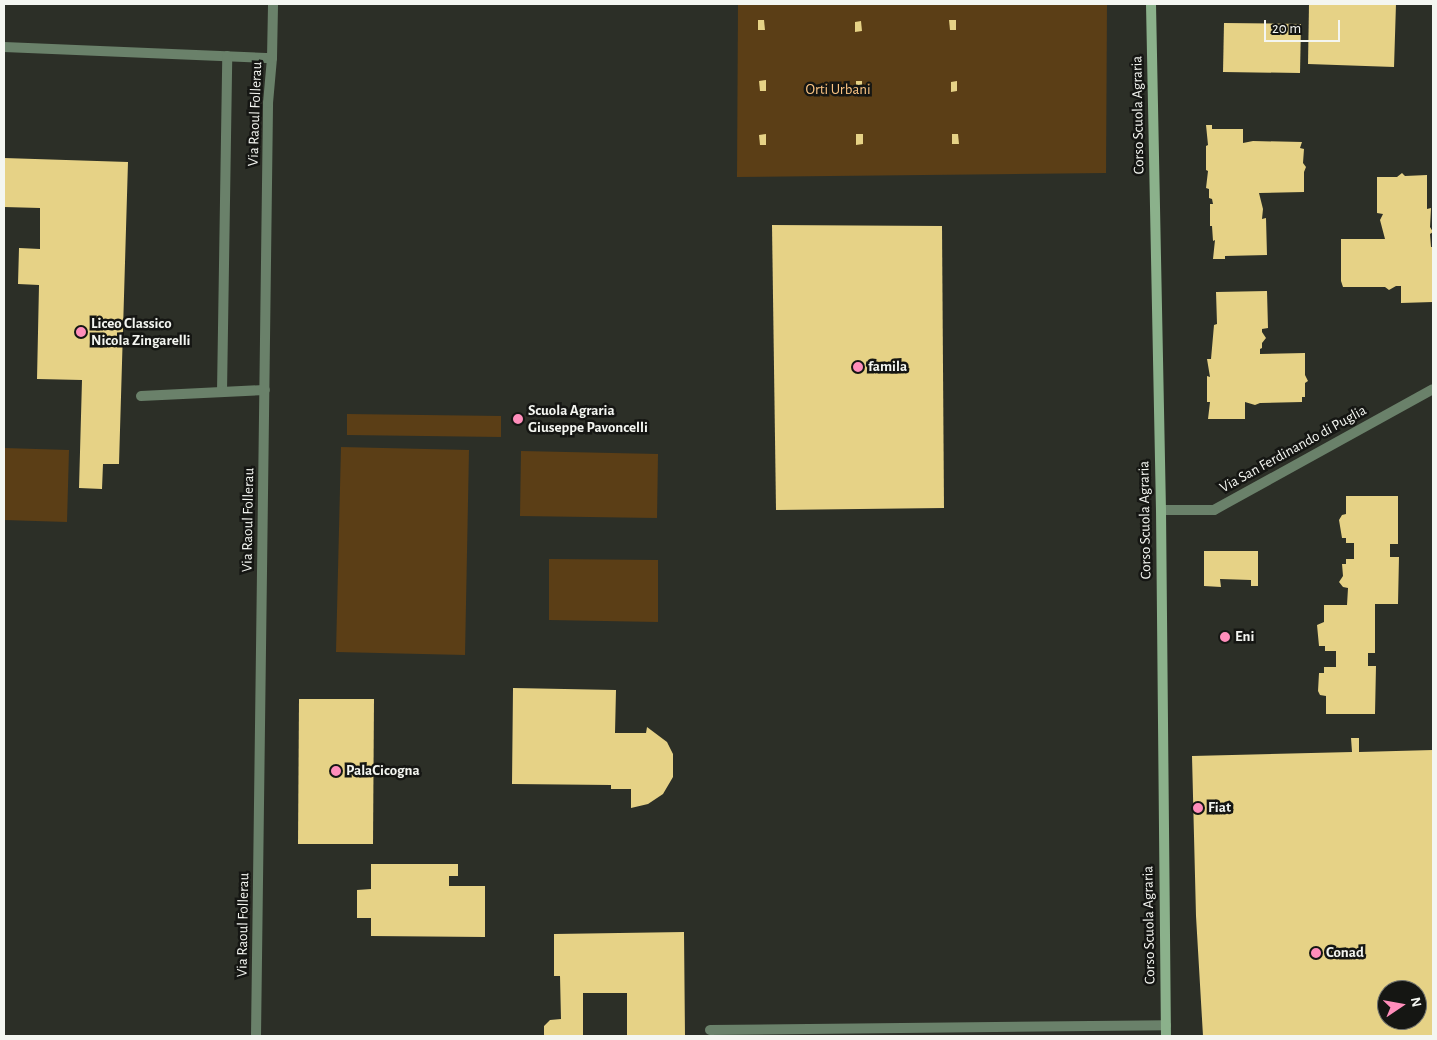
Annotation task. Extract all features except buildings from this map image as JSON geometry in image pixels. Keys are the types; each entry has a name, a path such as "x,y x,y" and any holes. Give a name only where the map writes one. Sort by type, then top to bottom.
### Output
{"main road":[{"name":"Corso Scuola Agraria","path":"1151,4 1160,510 1166,1036"}],"street":[{"name":"Via Raoul Follerau","path":"256,1036 268,103 272,58 273,4"},
{"path":"4,47 272,58"},
{"path":"222,392 227,56"},
{"name":"Via San Ferdinando di Puglia","path":"1160,510 1214,510 1433,389"},
{"path":"142,396 265,390"},
{"path":"710,1030 1166,1025"}],"green space":[{"name":"Orti Urbani","path":"738,4 1107,4 1106,173 737,177"},
{"path":"347,414 501,416 501,437 347,435"},
{"path":"341,447 469,450 465,655 336,652"},
{"path":"4,448 69,450 67,522 4,520"},
{"path":"521,451 658,454 657,518 520,516"},
{"path":"549,559 658,560 658,622 549,620"}],"place":[{"name":"Liceo Classico Nicola Zingarelli","path":"81,332"},
{"name":"famila","path":"858,367"},
{"name":"Scuola Agraria Giuseppe Pavoncelli","path":"518,419"},
{"name":"Eni","path":"1225,637"},
{"name":"PalaCicogna","path":"336,771"},
{"name":"Fiat","path":"1198,808"},
{"name":"Conad","path":"1316,953"}]}
